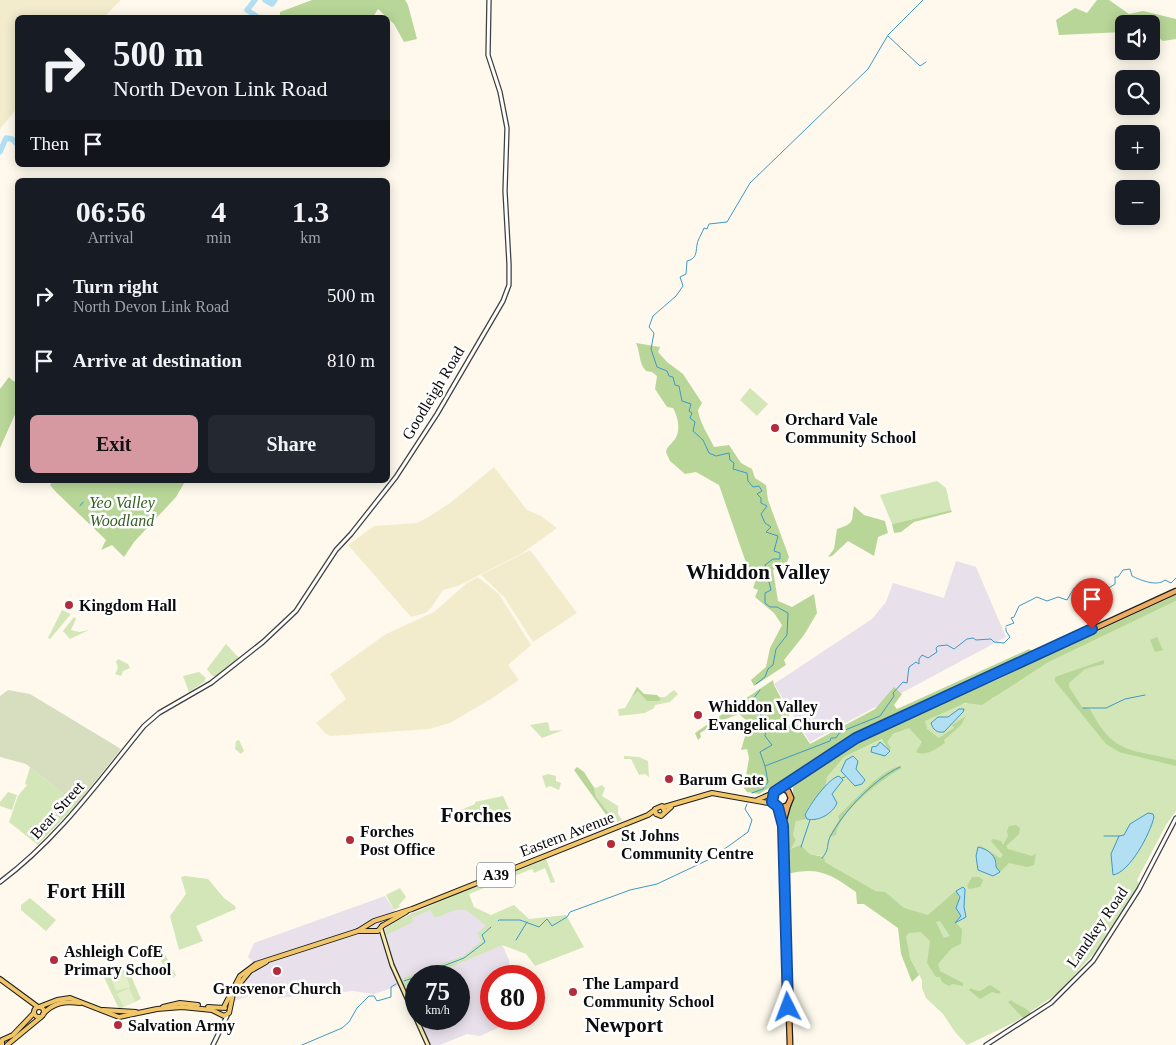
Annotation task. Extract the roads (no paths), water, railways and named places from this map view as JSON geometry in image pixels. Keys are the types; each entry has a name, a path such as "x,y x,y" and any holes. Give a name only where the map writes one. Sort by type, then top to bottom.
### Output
{"highway":[{"path":"790,1045 783,826 778,807 774,804 773,793 836,749 856,738 1176,591"},
{"path":"783,826 791,800 790,793 794,780"},
{"path":"781,788 790,793"},
{"path":"778,807 788,805"}],"main road":[{"path":"749,800 763,799 773,793"},
{"path":"673,805 661,816 656,813 658,806 673,805 712,794 774,804"},
{"path":"664,807 666,812"},
{"name":"Eastern Avenue","path":"372,923 656,813"},
{"name":"Eastern Avenue","path":"375,931 412,908"},
{"path":"378,920 382,928 382,938 392,965 428,1045"},
{"path":"2,1045 2,1041 13,1035 39,1007 66,998 96,1009 113,1012 198,1008 224,1012 240,976 250,969 275,958 358,931 372,923 375,931 382,938"},
{"path":"358,931 375,931"},
{"path":"0,979 44,1009 42,1015"},
{"path":"28,999 36,1016 42,1015"},
{"path":"5,1039 8,1042 7,1045 49,1008 59,1003 69,1001 82,1003"}],"street":[{"name":"Goodleigh Road","path":"126,748 144,726 160,713 217,678 263,642 296,611 336,550 396,477 437,414 503,301 508,285 509,264 505,191 507,128 500,92 488,55 490,0"},
{"name":"Bear Street","path":"0,882 29,858 70,818 126,748"},
{"name":"Landkey Road","path":"986,1045 1051,1003 1093,961 1140,889 1176,818"},
{"path":"214,1045 224,1012"}],"water":[{"path":"959,709 964,709 944,732 934,729 931,723 938,717 948,717"},
{"path":"880,742 890,751 885,756 871,752 872,747 877,746"},
{"path":"853,756 858,761 856,769 865,780 862,784 855,786 841,771 846,760"},
{"path":"839,776 843,780 832,794 837,803 835,807 821,818 807,819 805,815 815,798 830,781"},
{"path":"1148,813 1153,814 1154,817 1144,842 1126,867 1113,875 1111,854 1119,836 1124,835 1130,824"},
{"path":"978,847 985,849 991,854 1000,872 993,876 978,870 976,856"},
{"path":"963,887 965,889 964,907 966,917 955,923 961,916 956,908 960,897 956,891"}],"waterway":[{"path":"254,15 247,10 255,0"},
{"path":"265,0 272,4 275,0"},
{"path":"756,684 765,677 768,669 773,665 776,649 787,635 788,613 777,607 770,607 765,603 765,593 771,590 765,565 773,559 780,559 780,553 774,551 778,536 766,532 771,527 765,523 761,514 767,506 761,503 761,498 757,494 762,491 759,486 753,487 748,481 747,473 733,469 734,463 730,460 729,453 716,456 709,453 703,440 693,431 695,422 690,418 692,413 689,411 691,404 682,401 679,386 675,385 673,377 669,376 667,371 657,367 651,349 654,333 649,327 653,316 676,296 683,286 680,277 686,274 687,261 691,260 695,255 698,241 704,228 707,229 709,224 727,222 750,183 868,69 888,35 923,0"},
{"path":"888,36 920,66 926,62"},
{"path":"0,152 6,138 12,139 15,142"},
{"path":"80,506 83,502"},
{"path":"1006,626 1014,623 1011,618 1014,617 1019,606 1037,597 1047,601 1058,597 1067,600 1074,588 1092,588 1097,595 1104,595 1107,589 1115,584 1115,577 1118,577 1123,570 1130,569 1132,576 1153,583 1165,580 1171,583 1176,578"},
{"path":"752,793 763,789 768,782 765,766 830,741 831,738 836,738 840,732 880,716 894,696 893,693 903,682 907,683 909,667 916,662 919,664 919,659 922,655 928,658 937,652 936,648 938,646 947,645 954,649 967,639 973,638 976,640 991,639 994,642 1004,643 1010,637 1006,628"},
{"path":"760,690 753,699 764,723 765,736 772,745 760,752 765,766"},
{"path":"1083,708 1106,708 1125,699 1145,695"},
{"path":"822,858 827,850 830,837 851,807 880,779 900,767"},
{"path":"498,921 520,920 539,927 547,919 552,926 567,917 570,912 630,890 657,884 712,858 748,832 752,820 745,809 747,804"},
{"path":"801,847 810,820"},
{"path":"1104,836 1119,836"},
{"path":"516,940 527,922"},
{"path":"446,965 464,958 485,942 482,935 491,927"},
{"path":"302,1045 342,1028 369,996 374,996 377,1001 391,997 391,987 396,984"}],"place":[{"name":"Orchard Vale Community School","path":"775,428"},
{"name":"Kingdom Hall","path":"69,605"},
{"name":"Whiddon Valley Evangelical Church","path":"698,715"},
{"name":"Barum Gate","path":"669,779"},
{"name":"Forches Post Office","path":"350,840"},
{"name":"St Johns Community Centre","path":"611,844"},
{"name":"Ashleigh CofE Primary School","path":"54,960"},
{"name":"Grosvenor Church","path":"277,971"},
{"name":"The Lampard Community School","path":"573,992"},
{"name":"Salvation Army","path":"118,1025"}],"district":[{"name":"Whiddon Valley","path":"758,572"},
{"name":"Forches","path":"476,815"},
{"name":"Fort Hill","path":"86,891"},
{"name":"Newport","path":"624,1025"}],"park label":[{"name":"Yeo Valley Woodland","path":"122,511"}]}
